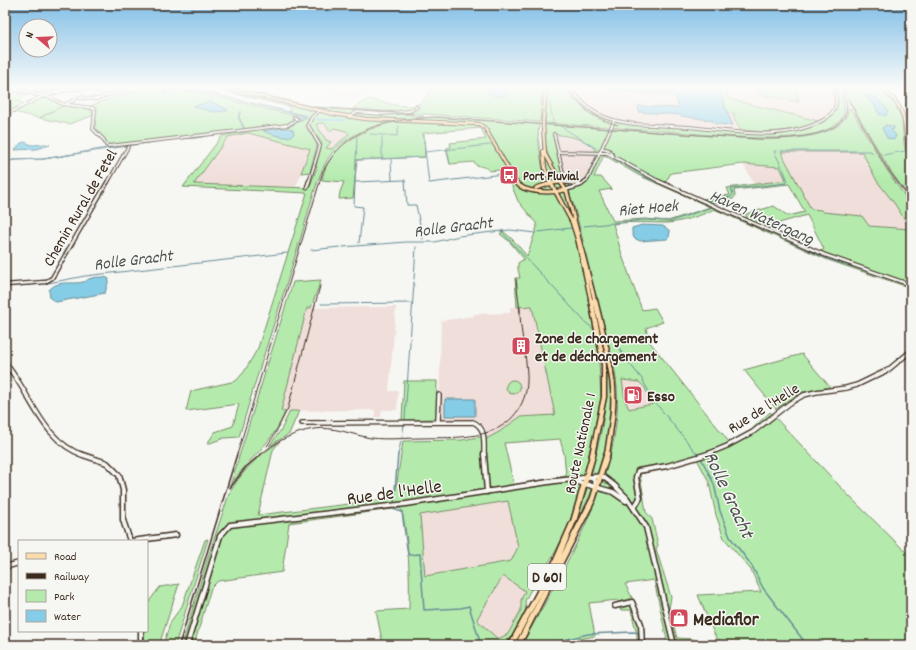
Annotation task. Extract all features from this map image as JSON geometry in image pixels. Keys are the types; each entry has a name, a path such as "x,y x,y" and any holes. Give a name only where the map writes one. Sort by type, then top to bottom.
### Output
{"highway":[{"path":"904,118 907,147 911,159"},
{"path":"906,118 911,151"}],"main road":[{"path":"362,118 385,121 481,124 485,128 514,181 518,185 527,188 554,192 566,190"},
{"name":"D 601","path":"542,118 542,148 548,178 554,192"},
{"name":"D 601","path":"542,126 542,140 545,154 566,190"},
{"path":"546,185 548,178"},
{"path":"527,188 538,188 550,183 562,182"},
{"name":"Route Nationale 1","path":"518,645 585,516 596,487 602,476 612,423 612,379 606,348 582,243 566,190"},
{"name":"Route Nationale 1","path":"511,645 563,547 574,520 588,477 603,407 604,379 598,324 576,232 569,216 554,192"}],"street":[{"path":"94,118 93,129 108,146 289,124 297,119 296,118"},
{"path":"307,187 320,146 319,141 308,129 308,124 312,118"},
{"path":"606,118 614,121 759,132 792,130 818,123 824,118"},
{"path":"610,132 614,121"},
{"path":"566,190 583,183 588,179 604,143 617,121"},
{"path":"554,134 564,177"},
{"path":"604,143 615,158"},
{"name":"Chemin Rural de Fetel","path":"5,285 45,282 52,278 128,147"},
{"path":"601,150 647,176 825,256 911,285"},
{"path":"558,152 610,150"},
{"path":"562,182 583,183"},
{"name":"Rue de l'Helle","path":"567,480 617,494 634,508 640,498 636,476 637,472 673,464 699,456 748,435 782,407 805,394 855,386 892,367 911,351"},
{"path":"5,363 29,396 48,430 59,442 74,452 104,462 117,473 122,485 123,518 130,540"},
{"path":"438,421 439,395"},
{"path":"302,423 471,421 478,424 482,428 484,437 487,492"},
{"path":"602,476 621,493 634,508 647,530 674,645"},
{"name":"Rue de l'Helle","path":"187,645 220,536 225,529 234,524 402,505 602,476"},
{"path":"588,477 596,487"},
{"path":"138,540 176,535"},
{"path":"5,567 18,563"},
{"path":"615,606 632,602 640,620 642,645"},
{"path":"141,632 141,645"}],"shaded area":[{"path":"603,118 701,118 714,121 716,124 733,125 730,118 826,118 816,125 807,128 775,133 632,124 610,121"},
{"path":"322,123 330,131 334,128 346,131 349,134 332,149 325,148 330,143 326,140 316,124"},
{"path":"248,133 310,149 296,187 193,184 228,137"},
{"path":"552,134 574,136 595,150 597,154 585,180 574,183 564,179"},
{"path":"780,152 862,152 877,181 911,229 869,226 823,212 821,210 810,209"},
{"path":"743,164 781,167 787,180 754,184"},
{"path":"532,306 555,416 520,417 486,439 485,429 476,419 439,419 441,321 474,316 474,314 510,313 510,307"},
{"path":"396,307 389,391 398,391 397,410 382,410 381,417 375,417 375,410 281,411 307,308"},
{"path":"622,380 639,382 653,404 629,409 625,400"},
{"path":"508,501 518,547 510,561 424,576 420,515"},
{"path":"503,576 525,591 521,600 521,610 508,634 498,639 478,622 477,619"}],"green space":[{"path":"42,118 85,118 69,124"},
{"path":"95,118 298,118 288,124 112,146 106,145 105,140 94,127"},
{"path":"305,118 309,118 305,126 317,143 310,172 301,173 310,149 248,133 228,137 194,184 309,188 317,167 322,143 308,125 312,119 310,118 410,118 375,126 352,136 342,143 328,159 314,192 239,437 224,438 207,444 215,432 233,426 239,404 186,411 191,391 236,381 244,372 258,348 307,193 183,187 222,136 261,129 291,126","holes":["324,123 330,131 334,128 346,131 349,134 332,149 326,148 331,142 326,140 316,124"]},
{"path":"422,118 459,118 539,124 538,138 544,178 542,185 549,185 569,219 573,229 598,342 601,399 585,472 569,524 556,551 529,593 525,601 526,610 510,641 503,643 502,645 383,645 376,611 409,609 408,548 402,511 400,508 289,523 282,572 218,581 211,588 194,645 182,645 207,560 229,494 249,466 279,442 273,450 258,515 382,500 395,496 403,441 462,440 485,436 486,439 520,417 555,415 532,306 517,307 515,278 520,278 518,263 524,259 509,241 500,234 503,231 527,256 537,227 536,223 518,201 509,179 503,173 500,173 499,170 489,171 487,168 476,165 474,162 450,164 447,148 451,147 450,143 486,139 481,128 424,133 425,157 357,160 353,198 339,199 344,182 322,180 328,163 337,151 349,141 362,133 377,127","holes":["560,439 564,454 566,476 514,485 504,443","508,501 518,547 511,561 425,576 420,515","503,576 525,591 521,600 521,610 508,634 498,639 477,619"]},
{"path":"487,118 540,118 540,122"},
{"path":"545,118 605,118 621,123 766,132 796,130 812,126 828,118 839,118 832,128 806,135 771,138 733,137 545,123"},
{"path":"734,118 807,118 818,121 811,125 791,130 769,132 740,129"},
{"path":"844,118 857,118 887,170 911,205 911,229 911,288 828,260 714,209 704,214 671,223 633,222 613,224 623,258 642,310 655,308 663,322 646,328 649,341 729,442 750,431 770,412 849,496 911,557 911,645 729,645 716,638 698,595 761,592 751,570 724,538 716,515 709,482 697,459 640,474 646,512 652,519 658,545 656,549 671,597 669,608 677,638 693,639 699,645 668,645 654,580 625,584 636,606 641,621 644,645 637,645 637,635 631,610 621,610 618,600 589,603 595,636 548,645 522,645 556,584 589,517 602,482 612,447 617,412 616,378 614,366 579,225 567,188 547,153 545,124 753,139 778,139 808,136 823,133 835,127","holes":["553,134 584,141 594,149 597,154 585,180 579,182 568,182 568,179 564,179","781,152 862,152 877,181 911,229 869,226 862,216 823,212 821,210 811,209","604,155 638,175 710,207 668,221 645,219 613,221 599,191 612,189 601,177 594,177","743,164 780,167 786,180 727,188 730,195 702,199 665,183 671,173","789,184 805,212 788,216 774,206 746,214 747,219 712,203 733,199 735,196 734,190","807,215 824,249 820,251 765,227","622,380 639,382 644,387 653,404 629,409 625,400"]},
{"path":"860,118 901,118 904,145 911,164 911,199 891,172"},
{"path":"545,159 554,171 567,196 572,212 572,219 551,182"},
{"path":"321,280 311,308 307,308 281,411 285,411 275,432 244,467 230,486 293,282"},
{"path":"802,354 830,387 802,392 776,409 744,370"},
{"path":"607,360 610,390 610,417 600,474 591,475 602,428 606,398"},
{"path":"510,380 516,380 520,384 520,390 516,394 510,394 506,390 506,384"},
{"path":"404,381 437,381 436,415 434,419 402,420"},
{"path":"290,411 299,411 289,434 269,446 281,430"},
{"path":"587,486 592,487 593,489 583,510 582,518 566,546 578,517"},
{"path":"208,539 175,645 163,645 171,621 182,606 205,540"},
{"path":"179,584 159,645 145,645 144,632 148,632 148,603 160,587"}],"water":[{"path":"239,118 245,129 290,125 300,118 303,118 291,126 259,128 200,137 244,129"},
{"path":"698,118 730,118 733,125 716,124 710,120"},
{"path":"886,125 894,127 894,129 891,130 896,135 894,140 887,138 882,128"},
{"path":"278,128 293,130 294,134 284,137 263,131"},
{"path":"179,138 51,158 112,147"},
{"path":"25,142 32,145 50,145 37,149 15,150 21,143"},
{"path":"642,225 663,226 670,231 669,237 667,239 640,241 634,238 632,228"},
{"path":"105,277 109,279 105,293 56,302 50,298 49,290 61,283 79,283 92,278"},
{"path":"445,399 475,399 475,416 445,416"}],"waterway":[{"name":"Haven Watergang","path":"552,118 553,122 556,123"},
{"path":"317,119 344,120"},
{"path":"370,134 397,136 399,126"},
{"name":"Haven Watergang","path":"560,126 597,149"},
{"path":"423,133 425,152"},
{"path":"356,160 357,137"},
{"path":"382,137 382,159"},
{"path":"186,138 192,138"},
{"path":"142,144 153,142"},
{"path":"446,150 490,145"},
{"path":"112,147 119,146"},
{"path":"103,149 109,148"},
{"path":"425,152 446,150"},
{"path":"446,150 450,164"},
{"path":"777,151 774,151 782,167"},
{"path":"781,151 871,151 873,154"},
{"path":"883,155 905,151"},
{"path":"425,152 429,183 503,174"},
{"path":"43,159 70,155"},
{"name":"Haven Watergang","path":"609,156 643,176 708,205"},
{"path":"382,159 425,157"},
{"path":"356,160 382,159"},
{"path":"391,159 392,180"},
{"path":"5,162 14,160"},
{"path":"356,160 354,206 363,207 359,243"},
{"path":"706,201 731,197 733,194 731,189 786,183 788,181 783,169"},
{"path":"356,182 405,180 407,205 416,205 423,239"},
{"path":"5,187 10,188 5,194"},
{"name":"Haven Watergang","path":"711,206 828,259 911,286"},
{"name":"Riet Hoek","path":"584,226 643,220 672,221 712,207"},
{"name":"Riet Hoek","path":"538,232 571,228"},
{"name":"Riet Hoek","path":"501,231 510,230 535,233"},
{"name":"Rolle Gracht","path":"343,247 406,242 435,242 459,236 501,231"},
{"name":"Rolle Gracht","path":"501,231 587,324 595,330"},
{"name":"Rolle Gracht","path":"311,250 340,247"},
{"path":"414,279 416,247"},
{"name":"Rolle Gracht","path":"5,287 43,284 85,276 287,253"},
{"path":"405,419 414,282"},
{"path":"321,304 412,303"},
{"name":"Rolle Gracht","path":"612,337 625,358 642,379 654,401 698,455"},
{"path":"402,437 404,425"},
{"path":"398,455 401,441"},
{"path":"394,503 398,454"},
{"name":"Rolle Gracht","path":"701,458 714,484 720,511 730,537 752,566 763,588 807,645"},
{"path":"393,509 402,512 408,555 420,554 424,610 461,608 469,606 481,645"},
{"path":"544,645 588,634 633,632 640,633 638,645"}],"railway":[{"path":"237,455 323,171 332,156 343,144 356,135 384,124 414,118"},
{"path":"453,118 759,139 811,135 836,126 844,118"},
{"path":"599,118 618,125"},
{"path":"859,118 887,168 911,201"},
{"path":"516,279 520,312"},
{"path":"267,446 288,408 320,286"},
{"path":"260,455 285,438 299,432 321,428 343,431 364,437 390,439 468,436 482,434 496,429 508,421 518,410 525,395 527,386 520,312"},
{"path":"179,645 237,454"},
{"path":"230,488 246,467 261,454"}],"place":[{"name":"Port Fluvial","path":"509,175"},
{"name":"Zone de chargement et de déchargement","path":"521,346"},
{"name":"Esso","path":"633,395"},
{"name":"Mediaflor","path":"679,618"}]}
